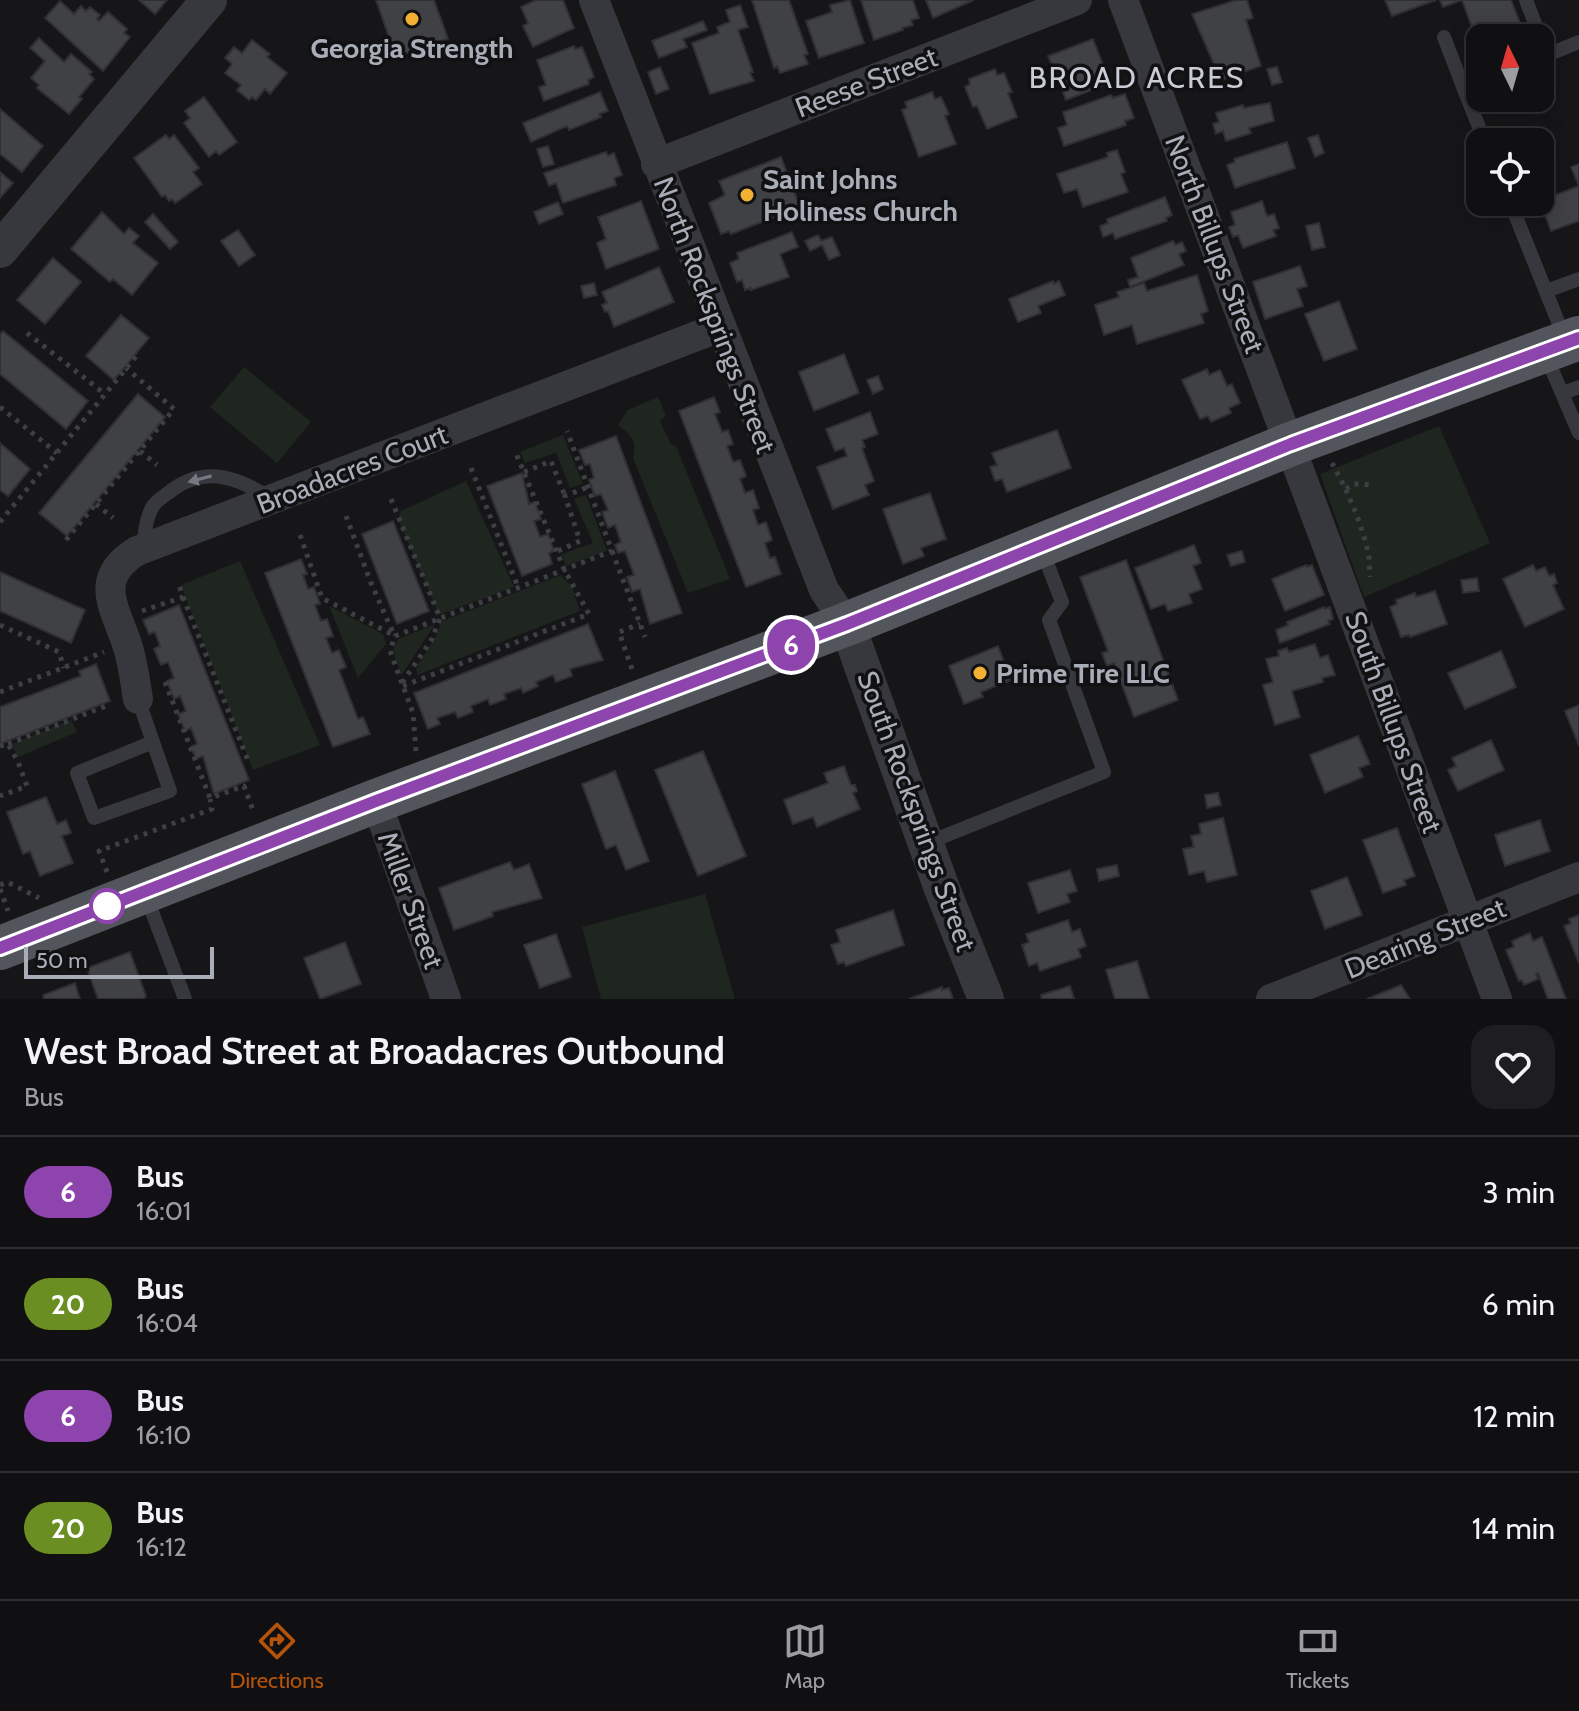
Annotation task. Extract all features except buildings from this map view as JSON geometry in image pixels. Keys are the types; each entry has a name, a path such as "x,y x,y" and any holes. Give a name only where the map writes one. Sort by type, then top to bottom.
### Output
{"main road":[{"path":"5,932 127,884 376,801 847,624 1291,444 1563,344"}],"street":[{"path":"0,250 209,0"},
{"name":"North Rocksprings Street","path":"594,0 824,590 847,624"},
{"name":"Reese Street","path":"656,164 1077,0"},
{"name":"North Billups Street","path":"1123,0 1291,444"},
{"name":"Broadacres Court","path":"138,699 133,663 110,598 110,586 119,564 143,549 720,327"},
{"name":"South Billups Street","path":"1291,444 1497,999"},
{"name":"South Rocksprings Street","path":"847,624 986,999"},
{"name":"Miller Street","path":"376,801 446,999"},
{"name":"Dearing Street","path":"1271,999 1579,877"}],"lane":[{"path":"1526,0 1534,24"},
{"path":"1444,37 1479,128"},
{"path":"1554,53 1579,42"},
{"path":"1516,216 1546,291 1563,344 1563,393 1579,433"},
{"path":"1546,291 1579,279"},
{"path":"1563,393 1579,387"},
{"path":"143,549 146,523 154,504 179,485 216,475 247,483 271,500"},
{"path":"926,843 1104,772 1049,620 1062,602 1040,546"},
{"path":"138,699 153,742 170,791 94,818 77,773 153,742"},
{"path":"127,884 185,999"}],"path":[{"path":"27,333 105,394"},
{"path":"0,522 138,354"},
{"path":"66,540 174,409 126,368"},
{"path":"0,407 57,453"},
{"path":"567,431 645,637"},
{"path":"140,451 157,465"},
{"path":"402,685 589,614 564,569 515,451"},
{"path":"524,472 551,461 580,541 558,551"},
{"path":"1332,462 1346,489 1369,554 1372,588"},
{"path":"471,468 518,587"},
{"path":"1346,489 1354,484 1373,485"},
{"path":"565,496 588,487"},
{"path":"391,499 440,618 432,639 402,685"},
{"path":"96,504 113,518"},
{"path":"346,516 395,636 390,651 413,713 416,756"},
{"path":"300,535 322,598 395,636 612,551"},
{"path":"179,585 249,763"},
{"path":"134,603 138,613 183,597"},
{"path":"632,669 619,632 640,624"},
{"path":"0,625 59,652 64,668"},
{"path":"0,692 111,650"},
{"path":"127,884 99,851 212,809 160,670"},
{"path":"0,746 106,706"},
{"path":"0,796 27,786 8,744"},
{"path":"210,798 244,786 256,818"},
{"path":"5,932 0,887 7,882 46,901"}],"shaded area":[{"path":"244,367 311,422 277,463 210,407"},
{"path":"658,397 666,416 660,421 671,444 676,446 730,579 688,593 633,458 634,443 618,425 628,410"},
{"path":"1439,426 1490,543 1364,597 1320,474"},
{"path":"563,435 583,484 570,488 556,453 525,463 520,452"},
{"path":"466,481 514,587 439,615 398,519 401,511"},
{"path":"586,495 607,551 566,566 562,554 593,543 574,499"},
{"path":"240,561 320,745 253,770 181,585"},
{"path":"561,575 572,587 580,611 417,675 416,668 439,631 440,622"},
{"path":"329,606 383,634 386,644 358,678"},
{"path":"435,624 401,676 393,650 398,639"},
{"path":"71,720 77,732 18,757 12,744"},
{"path":"705,894 735,999 601,999 582,927"}],"bus line":[{"name":"6","path":"0,948 376,801 847,624 1291,444 1579,338"}],"place":[{"name":"Georgia Strength","path":"412,19"},
{"name":"Saint Johns Holiness Church","path":"747,195"},
{"name":"Prime Tire LLC","path":"980,673"}],"district":[{"name":"BROAD ACRES","path":"1137,78"}]}
